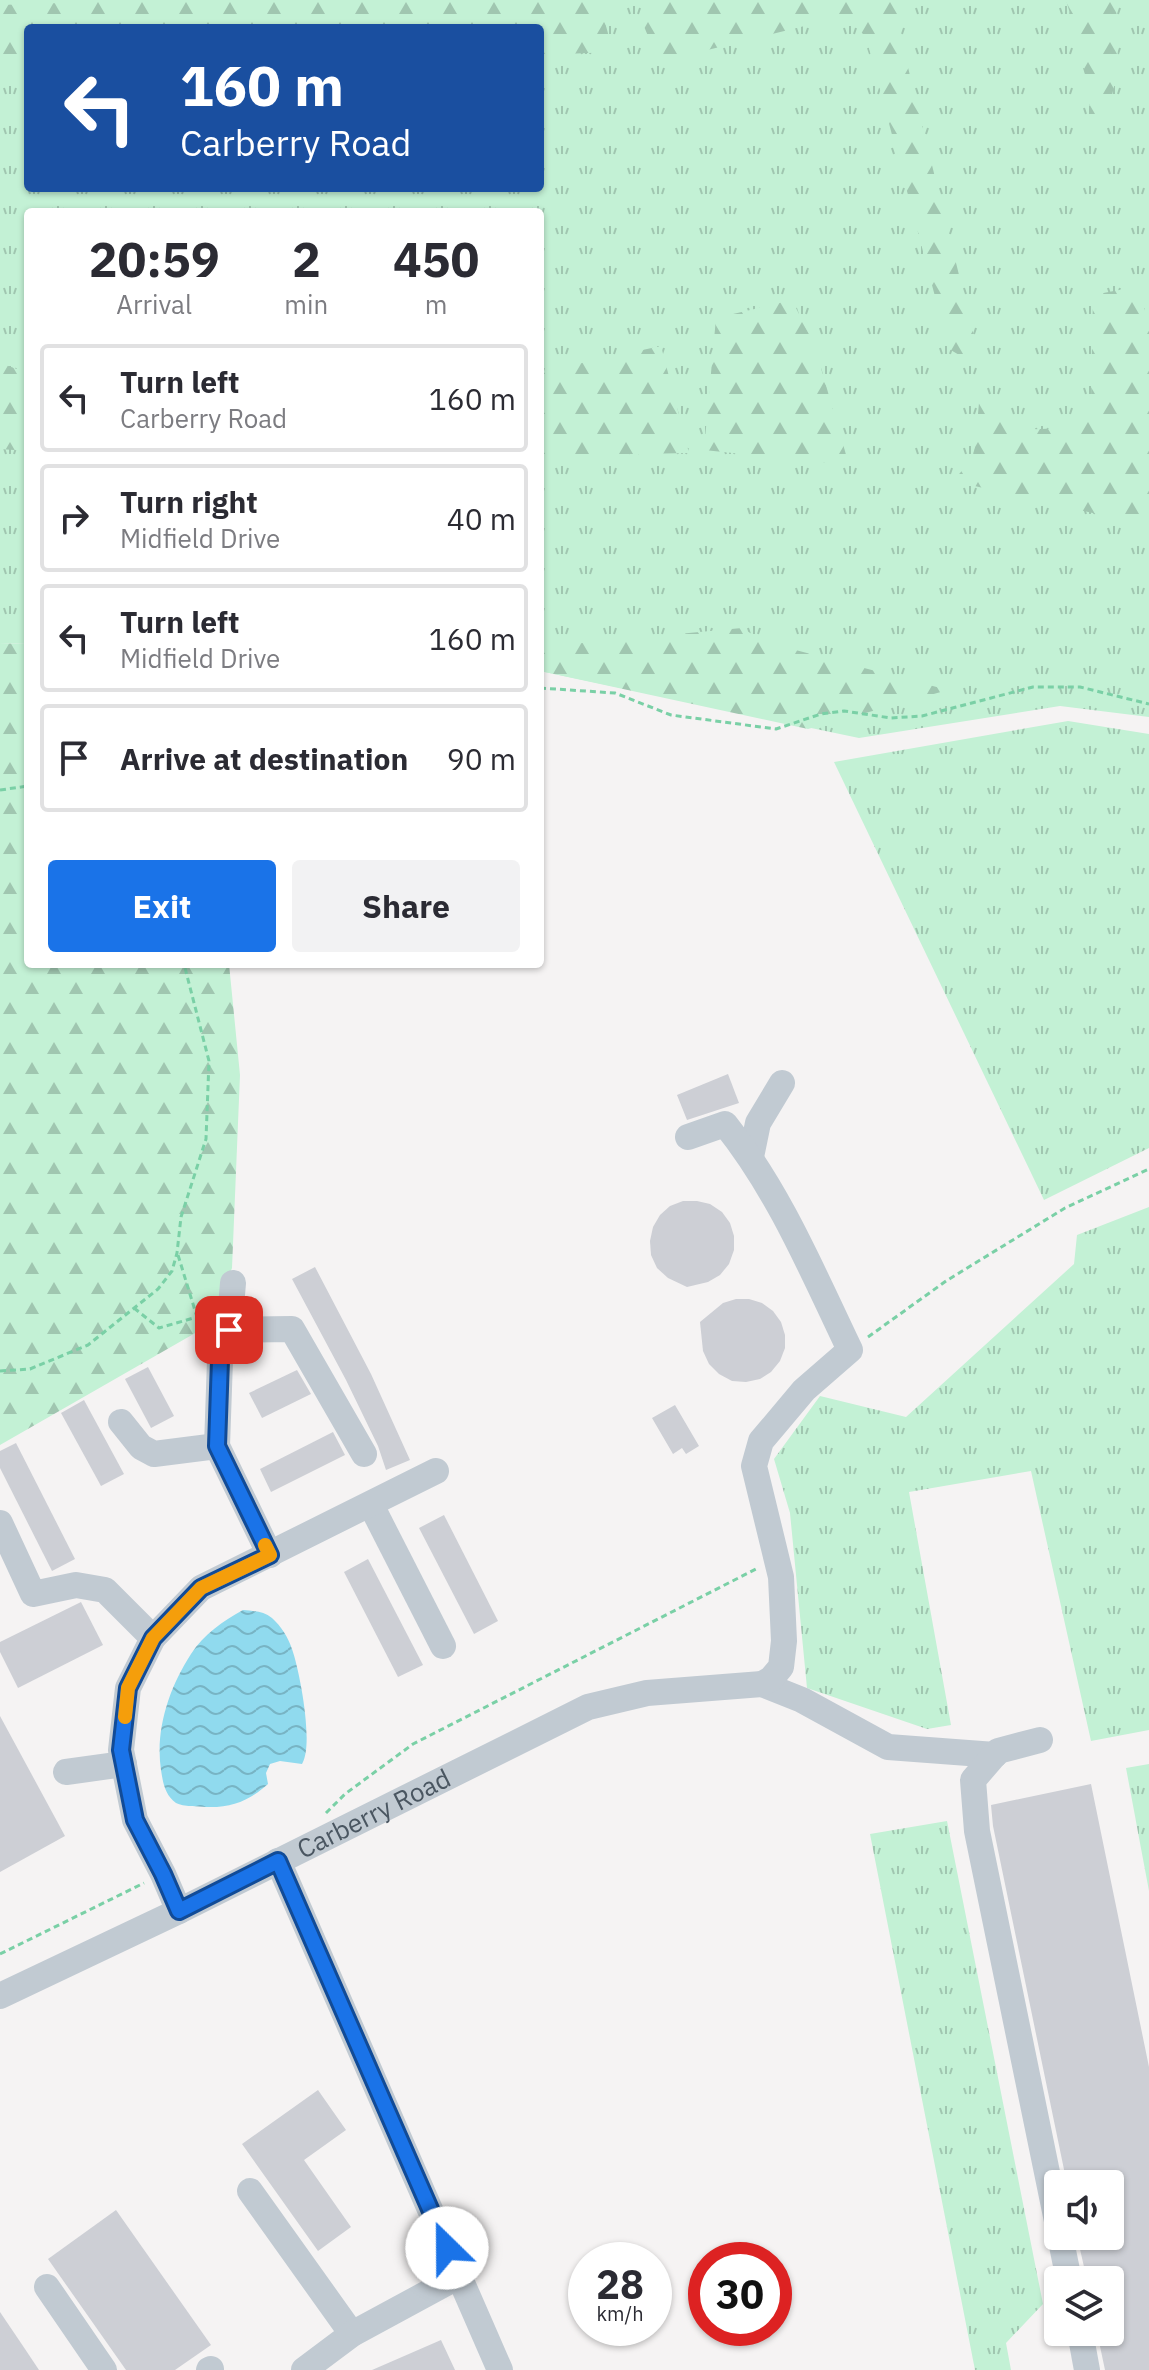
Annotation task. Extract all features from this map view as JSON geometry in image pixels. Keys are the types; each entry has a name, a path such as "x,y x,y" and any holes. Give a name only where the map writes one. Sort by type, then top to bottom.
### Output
{"street":[{"path":"751,1157 758,1123 782,1083"},
{"path":"688,1137 725,1124 751,1157 802,1251 850,1350 804,1390 761,1441 754,1466 781,1577 784,1641 781,1667 762,1684"},
{"path":"270,1555 217,1446 220,1360 231,1307 292,1329 364,1454"},
{"path":"121,1422 141,1447 154,1454 217,1446"},
{"path":"179,1911 135,1820 121,1750 128,1688 153,1638 201,1588 436,1471"},
{"path":"371,1505 443,1646"},
{"path":"0,1523 33,1594 76,1585 105,1590 153,1638"},
{"path":"762,1684 802,1700 888,1747 995,1755"},
{"name":"Carberry Road","path":"0,1996 179,1911 588,1707 647,1693 762,1684"},
{"path":"1040,1740 998,1751 973,1780 977,1831 1047,2170"},
{"path":"66,1772 124,1764"},
{"path":"278,1861 500,2370"},
{"path":"250,2191 352,2334"},
{"path":"304,2370 352,2334 459,2276"},
{"path":"47,2287 104,2370"},
{"path":"1083,2346 1087,2370"}],"path":[{"path":"544,688 615,693 671,715 776,729 821,714 844,711 891,718 922,716 1033,687 1080,687 1149,704"},
{"path":"0,790 24,787"},
{"path":"0,1371 30,1369 88,1345 158,1289 172,1271 181,1217 206,1139 209,1061 185,968"},
{"path":"850,1350 946,1281 1065,1208 1149,1169"},
{"path":"177,1253 197,1317"},
{"path":"134,1308 159,1328 231,1307"},
{"path":"318,1823 345,1794 413,1744 777,1558"},
{"path":"0,1954 163,1874"}],"green space":[{"path":"0,0 1149,0 1149,717 1060,706 859,738 544,672 544,208 24,208 24,643 0,644"},
{"path":"148,0 599,0 613,52 544,55 544,24 24,24 24,78 0,79 0,5"},
{"path":"648,0 898,0 902,43 974,336 966,359 949,349 866,37 845,16 659,62 640,17"},
{"path":"1066,0 1116,0 1117,70 1110,102 1094,135 1082,54"},
{"path":"1140,286 1149,332 1149,520 1097,514 953,481 974,457 979,403 1016,430 1065,428 1091,400 1093,295"},
{"path":"792,300 814,344 849,465 704,450 716,318"},
{"path":"661,346 689,453 544,456 544,371"},
{"path":"0,363 24,372 24,451 0,449"},
{"path":"742,628 765,642 948,690 808,729 544,672 544,647"},
{"path":"24,643 24,968 229,968 240,1075 232,1268 211,1324 0,1445 0,644"},
{"path":"1068,721 1149,734 1149,1148 1044,1200 834,762"},
{"path":"1149,1207 1149,1730 1091,1741 1031,1471 909,1492 951,1725 927,1729 807,1688 790,1513 774,1459 820,1396 906,1417 1074,1264 1077,1235"},
{"path":"1149,1764 1149,1891 1126,1768"},
{"path":"947,1821 1043,2304 1006,2343 1011,2370 975,2370 870,1834"}],"water":[{"path":"243,1610 272,1618 290,1645 299,1674 306,1725 307,1741 302,1764 280,1761 270,1764 266,1773 268,1784 254,1795 232,1805 215,1807 176,1803 165,1788 160,1755 162,1725 170,1695 183,1667 202,1640"}],"building":[{"path":"728,1074 739,1103 687,1120 677,1095"},
{"path":"683,1201 710,1204 722,1212 734,1236 734,1250 729,1264 720,1275 708,1282 687,1287 668,1278 657,1268 651,1255 650,1241 660,1215 670,1206"},
{"path":"315,1267 371,1374 410,1460 386,1470 378,1446 346,1380 292,1279"},
{"path":"736,1299 762,1303 773,1311 785,1335 785,1348 771,1372 760,1379 746,1382 732,1381 719,1374 709,1364 703,1351 700,1322 723,1303"},
{"path":"148,1367 174,1416 151,1428 125,1379"},
{"path":"297,1370 311,1394 262,1418 249,1393"},
{"path":"84,1400 124,1474 101,1486 61,1413"},
{"path":"675,1405 699,1446 686,1454 682,1448 673,1454 652,1418"},
{"path":"333,1432 345,1455 271,1492 260,1469"},
{"path":"16,1443 75,1559 52,1571 0,1468 0,1451"},
{"path":"444,1515 498,1621 474,1634 419,1528"},
{"path":"368,1559 423,1665 398,1677 344,1572"},
{"path":"81,1602 103,1645 18,1688 0,1652 0,1642"},
{"path":"0,1716 65,1836 0,1872"},
{"path":"1091,1784 1149,2067 1149,2370 1105,2370 1100,2346 1124,2346 1124,2266 1084,2266 1080,2250 1124,2250 1124,2170 1064,2170 991,1805"},
{"path":"318,2090 346,2130 304,2160 351,2227 318,2251 242,2144"},
{"path":"116,2210 211,2345 175,2370 126,2370 48,2259"},
{"path":"0,2312 25,2349 39,2370 0,2370"},
{"path":"441,2340 455,2370 372,2370"}],"slow traffic":[{"path":"125,1717 128,1688 153,1638 201,1588 270,1555 265,1545"}],"route":[{"path":"229,1330 220,1360 217,1446 270,1555 201,1588 153,1638 128,1688 121,1750 135,1820 179,1911 278,1861 447,2248"}]}
